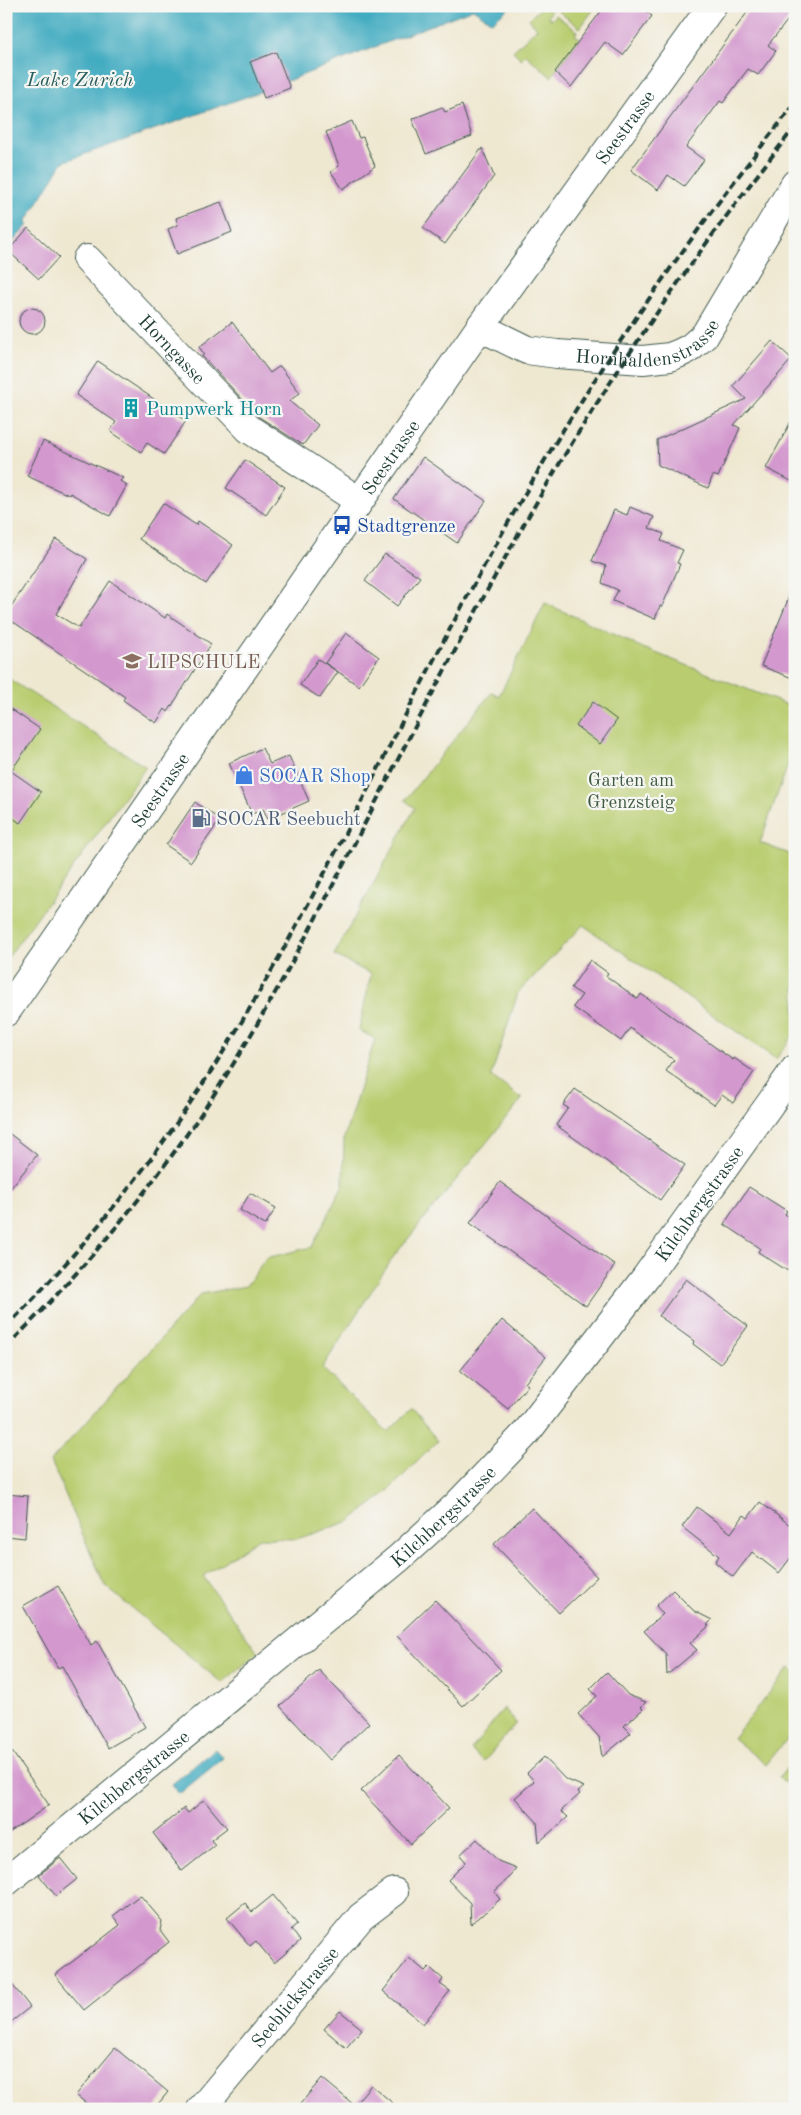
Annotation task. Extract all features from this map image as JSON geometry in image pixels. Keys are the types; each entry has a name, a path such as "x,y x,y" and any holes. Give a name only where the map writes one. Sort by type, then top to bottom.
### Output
{"street":[{"name":"Seestrasse","path":"6,1012 480,327 712,6"},
{"name":"Hornhaldenstrasse","path":"480,327 527,350 557,354 643,360 670,357 680,353 698,342 713,323 795,184"},
{"name":"Horngasse","path":"87,259 249,429 360,501"},
{"name":"Kilchbergstrasse","path":"6,1882 399,1558 458,1506 491,1472 526,1433 624,1306 795,1069"},
{"name":"Seeblickstrasse","path":"201,2109 361,1917 394,1892"}],"green space":[{"path":"543,6 551,11 548,17 552,20 556,15 577,31 575,35 580,38 551,77 525,54 521,59 513,51 537,28 529,19"},
{"path":"552,6 596,6 580,28"},
{"name":"Garten am Grenzsteig","path":"545,603 643,648 795,708 795,745 760,843 795,856 795,1033 776,1059 583,925 518,993 491,1076 522,1099 394,1256 322,1368 388,1432 411,1409 438,1441 384,1495 350,1521 297,1539 259,1538 203,1576 258,1653 222,1683 105,1586 51,1461 201,1294 246,1286 266,1258 312,1247 343,1185 344,1138 375,1039 359,1030 371,974 334,955 415,808 405,800 492,692 499,696"},
{"path":"6,677 146,767 6,960"},
{"path":"790,1667 795,1671 795,1729 766,1765 733,1738"},
{"path":"504,1708 516,1723 484,1762 471,1750"},
{"path":"795,1758 795,1790 779,1778"}],"water":[{"name":"Lake Zurich","path":"6,6 511,6 492,22 473,9 254,94 63,162 26,222 28,225 8,247 6,246"},
{"path":"215,1749 223,1758 179,1794 172,1784"}],"building":[{"path":"605,6 640,6 652,16 623,55 605,42 571,87 555,72"},
{"path":"752,6 795,6 795,11 768,45 776,51 758,75 748,69 723,103 720,101 686,147 704,160 684,186 668,175 658,190 631,170"},
{"path":"276,52 290,88 264,98 250,62"},
{"path":"462,105 472,136 426,154 412,119 442,107 445,112"},
{"path":"352,121 359,138 363,137 375,166 343,189 331,172 339,166 326,132"},
{"path":"482,148 494,176 445,244 423,228"},
{"path":"221,202 232,232 177,254 168,229 178,225 176,218"},
{"path":"28,228 59,257 39,279 8,251"},
{"path":"32,308 41,312 45,321 41,330 32,334 23,330 19,321 23,312"},
{"path":"232,322 270,373 280,366 300,393 289,401 318,425 303,445 259,417 202,356 204,354 199,347"},
{"path":"772,341 792,359 734,425 740,428 718,477 713,475 708,488 658,465 657,440 746,399 733,386"},
{"name":"Pumpwerk Horn","path":"98,361 186,421 164,454 147,443 141,452 110,431 116,422 76,395"},
{"path":"795,414 795,483 766,468"},
{"path":"43,441 123,478 120,481 127,485 110,516 70,493 69,495 27,476"},
{"path":"423,457 486,501 457,543 394,499"},
{"path":"245,460 285,487 266,515 226,488"},
{"path":"163,503 196,525 198,521 233,545 206,584 139,539"},
{"path":"630,507 654,517 649,528 664,534 661,541 683,550 677,563 680,564 655,619 613,601 618,590 602,583 606,566 592,561 614,510 627,515"},
{"path":"56,539 87,559 56,614 79,628 110,581 165,618 167,614 211,644 168,712 165,709 156,723 123,700 125,697 6,617 6,614"},
{"path":"385,554 420,577 397,606 365,581"},
{"path":"795,585 795,679 761,666"},
{"path":"346,633 379,657 359,686 325,663"},
{"path":"318,659 338,672 320,698 300,685"},
{"path":"593,702 617,720 600,744 576,726"},
{"path":"6,706 40,729 11,771 41,792 20,823 6,813"},
{"path":"262,748 270,764 289,756 309,801 268,819 263,809 252,814 229,763"},
{"path":"195,802 220,820 191,862 166,845"},
{"path":"590,960 608,973 606,976 638,999 641,994 733,1060 734,1058 754,1072 733,1103 722,1095 714,1105 666,1071 674,1060 630,1028 621,1041 573,1007 582,995 571,988"},
{"path":"575,1089 685,1165 660,1200 556,1125 568,1108 563,1105"},
{"path":"6,1131 37,1155 6,1194"},
{"path":"500,1182 615,1265 586,1306 470,1223"},
{"path":"749,1187 787,1211 785,1214 795,1221 795,1260 788,1271 758,1252 760,1248 724,1224"},
{"path":"250,1193 276,1208 265,1225 240,1210"},
{"path":"686,1279 748,1326 720,1364 693,1344 694,1341 659,1316"},
{"path":"502,1320 546,1357 525,1383 528,1385 508,1409 460,1371"},
{"path":"6,1494 28,1496 25,1538 6,1536"},
{"path":"760,1502 795,1529 795,1552 779,1573 752,1552 733,1577 715,1562 719,1556 682,1527 697,1507 731,1533 744,1515 748,1518"},
{"path":"532,1508 597,1577 559,1613 494,1544"},
{"path":"58,1586 91,1645 97,1641 145,1727 108,1748 62,1666 58,1668 23,1606"},
{"path":"673,1590 694,1611 712,1620 707,1625 709,1626 690,1643 697,1650 667,1675 666,1654 644,1631 663,1614 656,1606"},
{"path":"435,1600 501,1670 463,1706 397,1636"},
{"path":"319,1670 369,1723 330,1760 280,1706"},
{"path":"607,1672 628,1695 646,1702 641,1707 643,1709 624,1726 631,1733 602,1757 599,1737 578,1714 597,1696 590,1689"},
{"path":"6,1743 49,1805 6,1835"},
{"path":"399,1755 449,1808 411,1844 361,1791"},
{"path":"544,1757 565,1779 584,1787 578,1792 580,1794 561,1811 568,1817 539,1842 537,1822 515,1798 534,1781 527,1773"},
{"path":"204,1800 227,1828 211,1840 215,1845 182,1871 153,1833 184,1808 188,1813"},
{"path":"477,1839 498,1861 516,1868 512,1875 494,1892 500,1899 471,1924 470,1903 448,1880 466,1862 460,1855"},
{"path":"60,1858 77,1879 56,1896 39,1875"},
{"path":"140,1895 162,1921 160,1930 169,1942 84,2010 55,1975 120,1925 113,1916"},
{"path":"273,1895 297,1924 291,1929 300,1941 274,1963 256,1941 250,1946 227,1918 245,1903 252,1912"},
{"path":"409,1958 425,1971 429,1967 443,1979 440,1984 450,1991 423,2024 383,1991"},
{"path":"6,1977 30,2007 6,2026"},
{"path":"340,2011 362,2029 346,2048 324,2029"},
{"path":"115,2048 168,2092 154,2109 93,2109 76,2095"},
{"path":"322,2078 354,2105 371,2085 400,2109 296,2109"}],"railway":[{"path":"6,1327 57,1274 105,1218 150,1160 192,1100 272,971 344,836 448,633 518,505 554,445 629,328 669,271 710,214 795,104"},
{"path":"6,1347 61,1290 113,1231 162,1169 207,1105 281,982 475,613 561,460 634,346 673,290 712,235 795,127"}],"place":[{"name":"Pumpwerk Horn","path":"131,408"},
{"name":"Stadtgrenze","path":"342,525"},
{"name":"LIPSCHULE","path":"132,661"},
{"name":"SOCAR Shop","path":"244,775"},
{"name":"SOCAR Seebucht","path":"201,818"}]}
